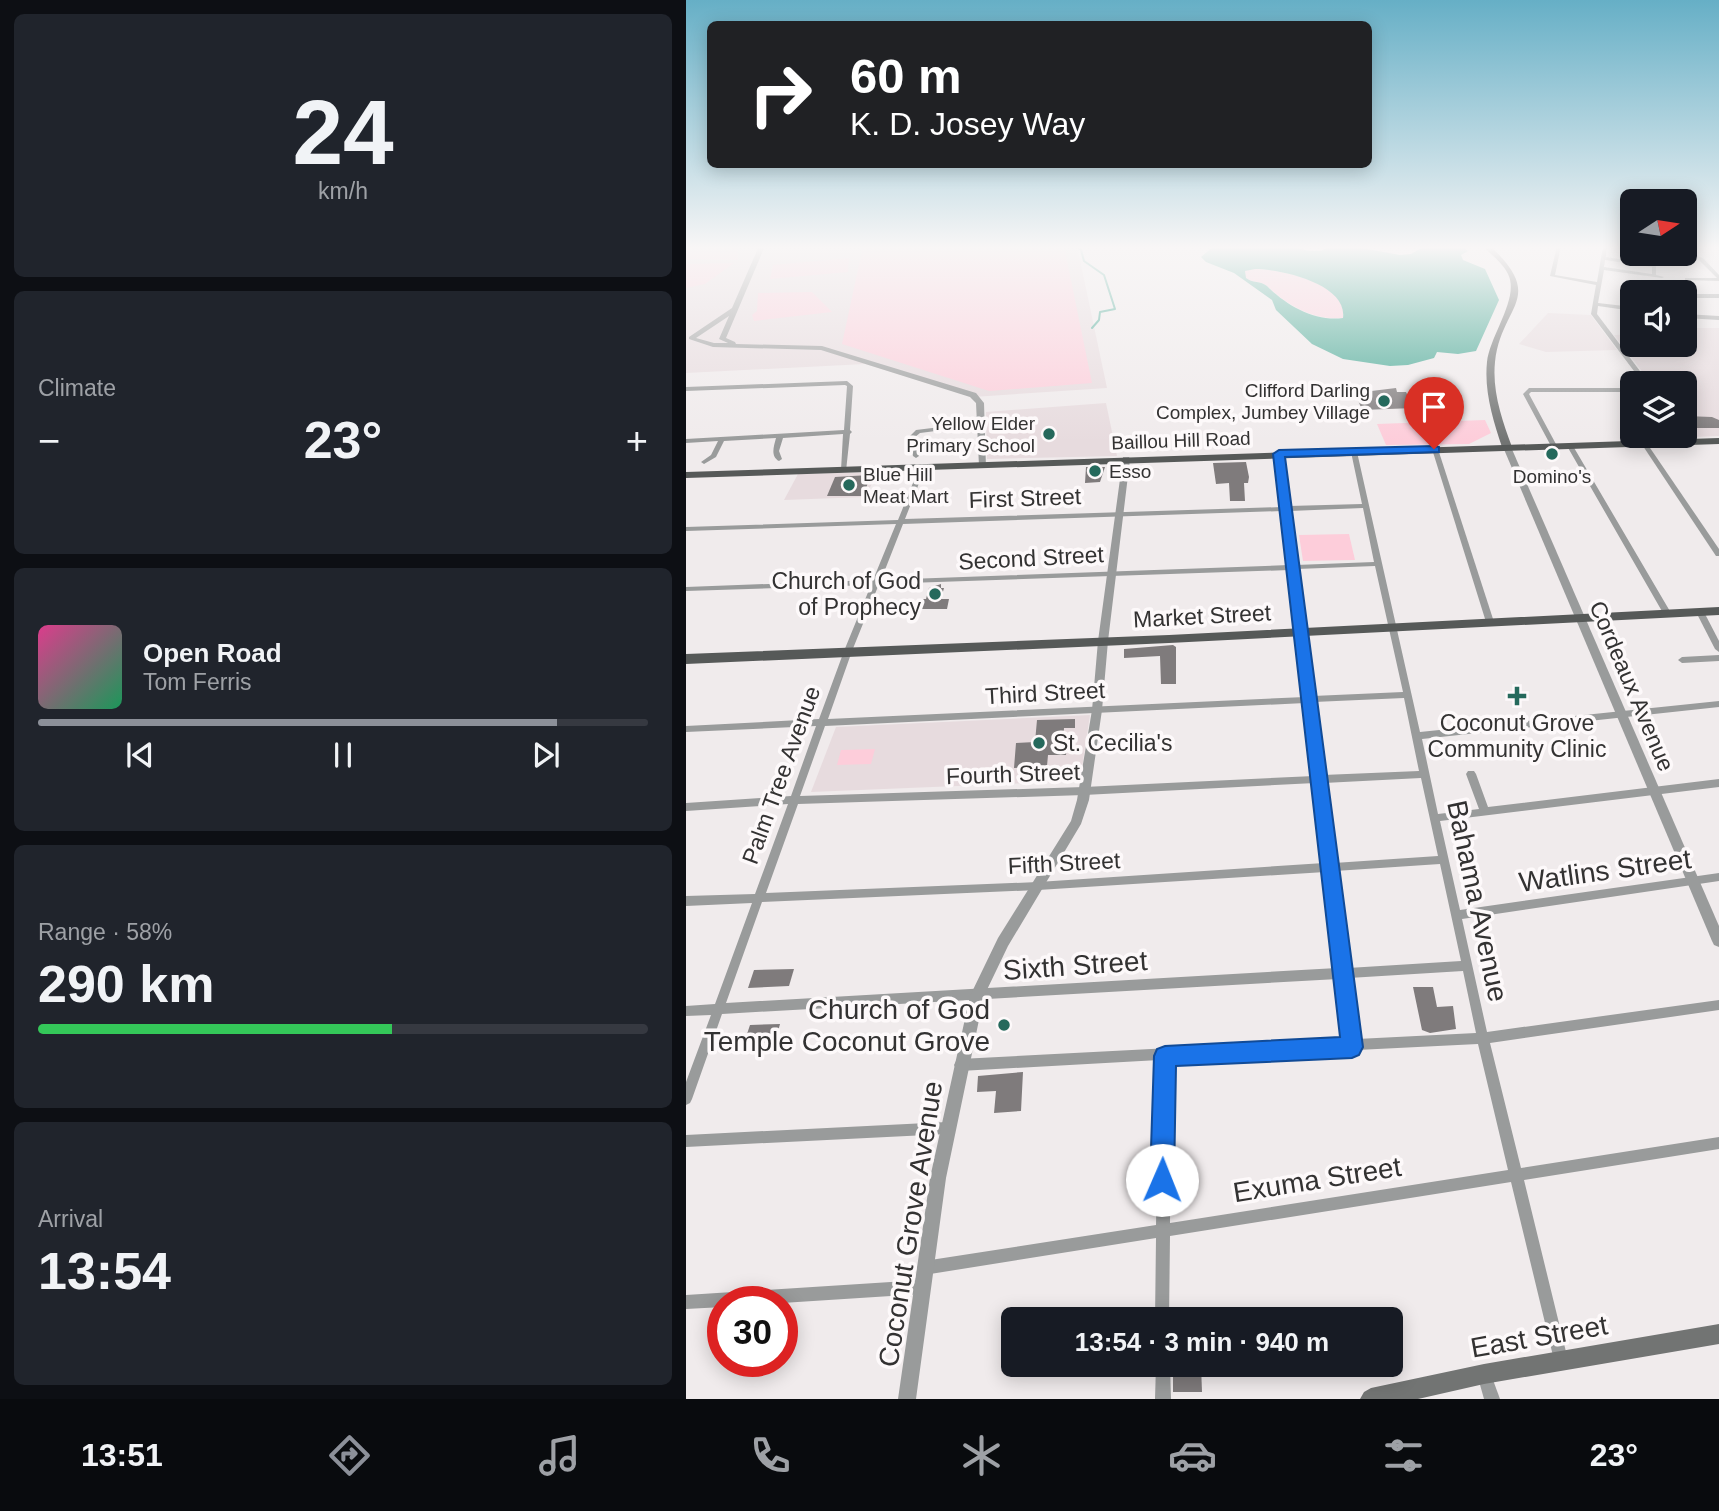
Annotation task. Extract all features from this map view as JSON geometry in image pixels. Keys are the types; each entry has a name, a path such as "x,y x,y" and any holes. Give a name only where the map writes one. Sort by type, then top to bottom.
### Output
{"main road":[{"path":"1507,447 1497,419 1491,371 1493,351 1510,311"},
{"name":"Baillou Hill Road","path":"1697,440 1719,441"},
{"name":"Baillou Hill Road","path":"686,475 1620,444"},
{"name":"Market Street","path":"686,659 1719,611"},
{"name":"East Street","path":"1371,1399 1484,1374 1719,1334"}],"street":[{"path":"732,311 691,338 713,345 822,348 962,390 977,398 983,466"},
{"path":"734,311 722,339 743,345"},
{"path":"1594,311 1637,371"},
{"path":"1697,317 1719,318"},
{"path":"686,389 847,383 850,386 849,432 844,470"},
{"path":"1554,446 1526,394 1529,390 1620,390"},
{"path":"916,456 912,438 918,430 981,424"},
{"path":"686,441 849,432"},
{"path":"779,459 776,454 780,436"},
{"path":"704,463 713,456 722,439"},
{"path":"1570,446 1667,613"},
{"name":"Cordeaux Avenue","path":"1507,447 1719,941"},
{"path":"1647,448 1719,554"},
{"path":"1434,449 1490,622"},
{"name":"Bahama Avenue","path":"1354,452 1483,1038 1560,1360"},
{"path":"1279,454 1352,1047"},
{"name":"Coconut Grove Avenue","path":"907,1399 924,1268 947,1128 977,996 987,969 1077,821 1084,792 1097,710 1126,459"},
{"name":"Palm Tree Avenue","path":"686,1099 873,584 922,468"},
{"name":"First Street","path":"686,529 1366,506"},
{"name":"Second Street","path":"686,589 1378,564"},
{"path":"1700,612 1719,649"},
{"path":"1682,660 1719,658"},
{"name":"Third Street","path":"686,729 1407,695"},
{"path":"1416,736 1719,704"},
{"name":"Fourth Street","path":"686,807 794,800 1084,792 1318,777 1425,774"},
{"path":"1471,774 1485,812"},
{"path":"1434,818 1719,783"},
{"name":"Fifth Street","path":"686,901 1038,886 1443,860"},
{"name":"Watlins Street","path":"1456,915 1719,877"},
{"name":"Sixth Street","path":"686,1011 1467,966"},
{"path":"960,1065 1352,1047 1483,1038 1719,1005"},
{"path":"1163,1307 1161,1229 1165,1056"},
{"path":"686,1141 947,1128"},
{"name":"Exuma Street","path":"924,1268 1719,1143"},
{"path":"686,1302 922,1287"},
{"path":"1484,1374 1492,1399"},
{"path":"1163,1377 1163,1399"}],"shaded area":[{"path":"686,311 1091,311 1107,388 973,397 865,364 686,373"},
{"path":"757,311 832,312 754,321 752,315"},
{"path":"849,311 1077,311 1092,383 989,391 842,344"},
{"path":"1277,311 1303,311 1332,319 1343,318 1342,311 1494,311 1476,351 1458,354 1437,352 1434,358 1408,365 1390,366 1343,359 1312,344"},
{"path":"1305,311 1342,311 1343,318 1322,317"},
{"path":"1548,313 1591,315 1617,350 1546,352 1519,344"},
{"path":"1697,328 1719,328 1719,436 1697,437 1697,371 1642,371 1631,357 1697,357"},
{"name":"Yellow Elder Primary School","path":"1106,403 1117,456 987,459 986,412"},
{"path":"1485,420 1491,433 1469,444 1386,445 1377,424"},
{"path":"878,472 865,497 784,500 798,474"},
{"path":"1349,534 1355,560 1303,561 1299,535"},
{"path":"1090,715 1080,781 811,792 836,727"},
{"path":"875,749 871,764 837,765 841,750"}],"building":[{"name":"Clifford Darling Complex, Jumbey Village","path":"1396,388 1397,392 1406,392 1414,408 1362,410 1355,393"},
{"path":"1697,416 1719,420 1719,428 1697,428"},
{"path":"1246,462 1249,477 1248,483 1244,483 1245,501 1230,501 1229,483 1216,484 1213,463"},
{"path":"1086,467 1105,467 1100,482 1085,483"},
{"name":"Blue Hill Meat Mart","path":"870,475 864,496 827,496 835,477"},
{"name":"Church of God of Prophecy","path":"941,584 941,588 944,588 941,599 949,599 947,609 914,609 917,599 926,599 929,588"},
{"path":"1173,645 1176,647 1176,684 1161,684 1160,656 1124,658 1124,649"},
{"name":"St. Cecilia's","path":"1075,719 1075,728 1064,728 1063,744 1067,744 1066,755 1048,755 1047,766 1014,768 1016,743 1035,742 1037,720"},
{"path":"794,969 789,986 748,988 754,970"},
{"path":"1413,987 1433,987 1437,1007 1453,1006 1456,1029 1430,1033 1422,1030"},
{"path":"780,1024 775,1042 744,1043 750,1025"},
{"path":"1023,1072 1021,1111 994,1113 996,1091 977,1092 978,1076"},
{"path":"1173,1377 1201,1377 1202,1392 1173,1392"}],"waterway":[{"path":"1092,328 1099,320 1100,312 1104,311"}],"place":[{"name":"Clifford Darling Complex, Jumbey Village","path":"1384,401"},
{"name":"Yellow Elder Primary School","path":"1049,434"},
{"name":"Domino's","path":"1552,454"},
{"name":"Esso","path":"1095,471"},
{"name":"Blue Hill Meat Mart","path":"849,485"},
{"name":"Church of God of Prophecy","path":"935,594"},
{"name":"Coconut Grove Community Clinic","path":"1517,696"},
{"name":"St. Cecilia's","path":"1039,743"},
{"name":"Church of God Temple Coconut Grove","path":"1004,1025"}],"route":[{"path":"1162,1180 1165,1056 1352,1047 1279,454 1434,449"}]}
